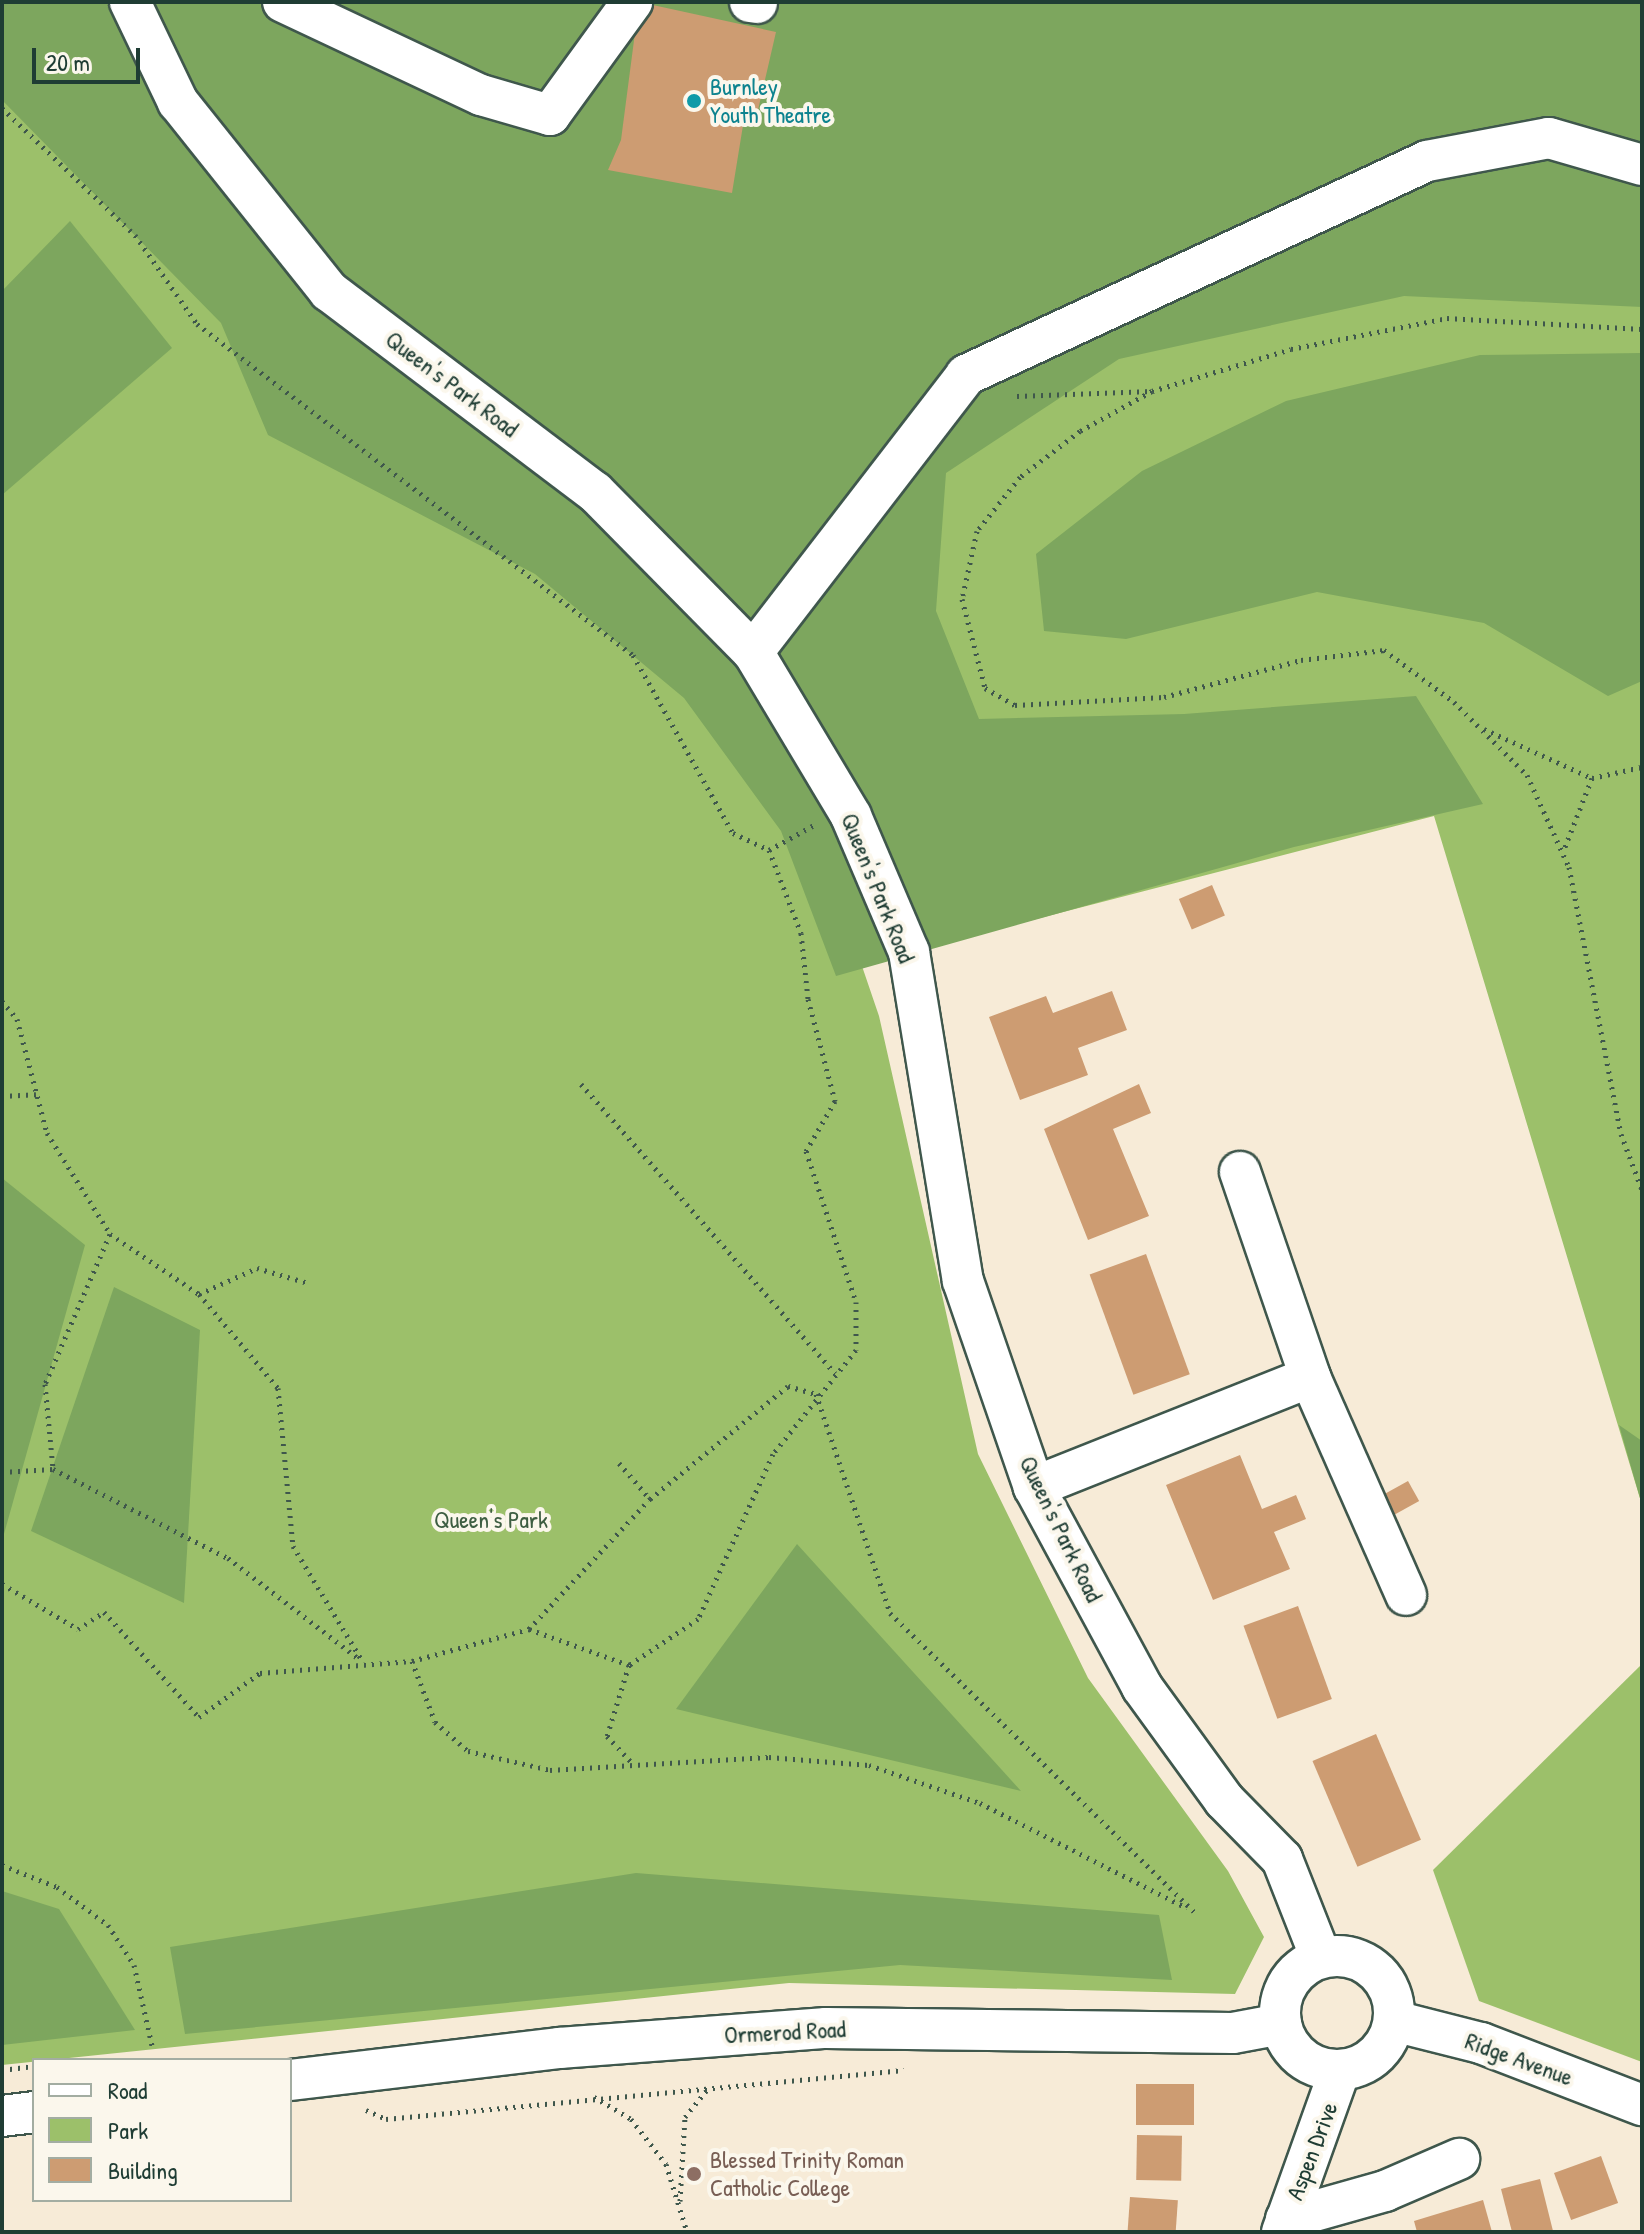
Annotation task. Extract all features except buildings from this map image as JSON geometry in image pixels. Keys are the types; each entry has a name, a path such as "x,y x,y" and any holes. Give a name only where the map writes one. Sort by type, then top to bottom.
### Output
{"street":[{"name":"Queen's Park Road","path":"130,2 178,102 329,291 595,492 753,652 846,807 909,952 963,1281 1034,1487 1142,1687 1224,1800 1282,1859 1321,1958"},
{"path":"283,2 481,95 550,115 632,2"},
{"path":"750,2 757,3"},
{"path":"753,652 966,375 1427,161 1549,138 1642,165"},
{"path":"1240,1172 1310,1377 1406,1595"},
{"path":"1034,1487 1310,1377"},
{"path":"1340,1956 1375,1969 1387,1985 1394,2021 1375,2055 1340,2070 1308,2063 1281,2024 1288,1983 1321,1958 1340,1956"},
{"name":"Ridge Avenue","path":"1394,2021 1481,2043 1642,2105"},
{"name":"Ormerod Road","path":"292,2080 559,2048 826,2028 1233,2033 1281,2024"},
{"name":"Aspen Drive","path":"1284,2225 1340,2070"},
{"path":"2,2116 32,2112"},
{"path":"1284,2225 1385,2191 1459,2159"}],"path":[{"path":"2,108 135,235 197,324 633,655 733,833 769,850 801,933 808,999 835,1101 806,1151 856,1302 856,1350 816,1394 773,1454 698,1619 629,1665 607,1736 631,1762"},
{"path":"1642,329 1447,318 1291,349 1152,391 1080,431 1020,477 977,531 962,599 985,688 1015,705 1164,697 1301,660 1384,650 1479,727 1527,775 1563,853 1621,1134 1642,1190"},
{"path":"1007,396 1152,391"},
{"path":"1479,727 1592,778 1642,767"},
{"path":"1563,853 1592,778"},
{"path":"769,850 846,807"},
{"path":"2,1001 17,1019 47,1133 110,1234 199,1294 278,1388 293,1546 363,1662 228,1558 53,1469 2,1472"},
{"path":"581,1084 835,1373"},
{"path":"2,1096 36,1094"},
{"path":"53,1469 45,1384 110,1234"},
{"path":"199,1294 257,1268 308,1283"},
{"path":"2,1584 78,1629 104,1612 199,1717 260,1673 412,1661 529,1629 650,1499 788,1386 816,1394"},
{"path":"412,1661 435,1722 468,1751 550,1770 631,1762 769,1757 869,1765 980,1803 1194,1912 890,1613 816,1394"},
{"path":"619,1463 650,1499"},
{"path":"529,1629 629,1665"},
{"path":"2,1865 57,1887 108,1925 134,1965 153,2050"},
{"path":"2,2070 32,2066"},
{"path":"351,2104 386,2119 594,2096 911,2070"},
{"path":"680,2206 685,2117 708,2089"},
{"path":"594,2096 639,2130 666,2164 687,2232"}],"green space":[{"name":"Queen's Park","path":"2,2 86,2 689,636 819,840 879,1016 978,1454 1088,1678 1228,1871 1264,1937 1235,1994 789,1983 69,2058 32,2058 32,2062 2,2065"},
{"path":"2,2 1642,2 1642,307 1404,296 1119,359 946,473 936,611 979,719 1184,714 1416,696 1483,804 1294,847 836,976 781,831 684,698 535,574 268,435 221,323 2,100"},
{"path":"1642,161 1642,1505 1434,816 909,952 595,492"},
{"path":"70,221 172,348 2,495 2,291"},
{"path":"1642,353 1642,681 1608,696 1484,623 1317,592 1126,639 1044,631 1036,554 1142,471 1286,401 1480,355"},
{"path":"2,1178 85,1245 4,1534 2,1532"},
{"path":"114,1287 200,1330 184,1603 31,1531"},
{"path":"1619,1425 1642,1441 1642,1505"},
{"path":"797,1544 1021,1791 676,1709"},
{"path":"1642,1664 1642,2062 1479,2001 1433,1870"},
{"path":"636,1873 1159,1915 1172,1980 900,1965 185,2034 170,1947"},
{"path":"2,1891 59,1909 135,2030 2,2045"}],"place":[{"name":"Burnley Youth Theatre","path":"694,101"},
{"name":"Blessed Trinity Roman Catholic College","path":"694,2174"}]}
